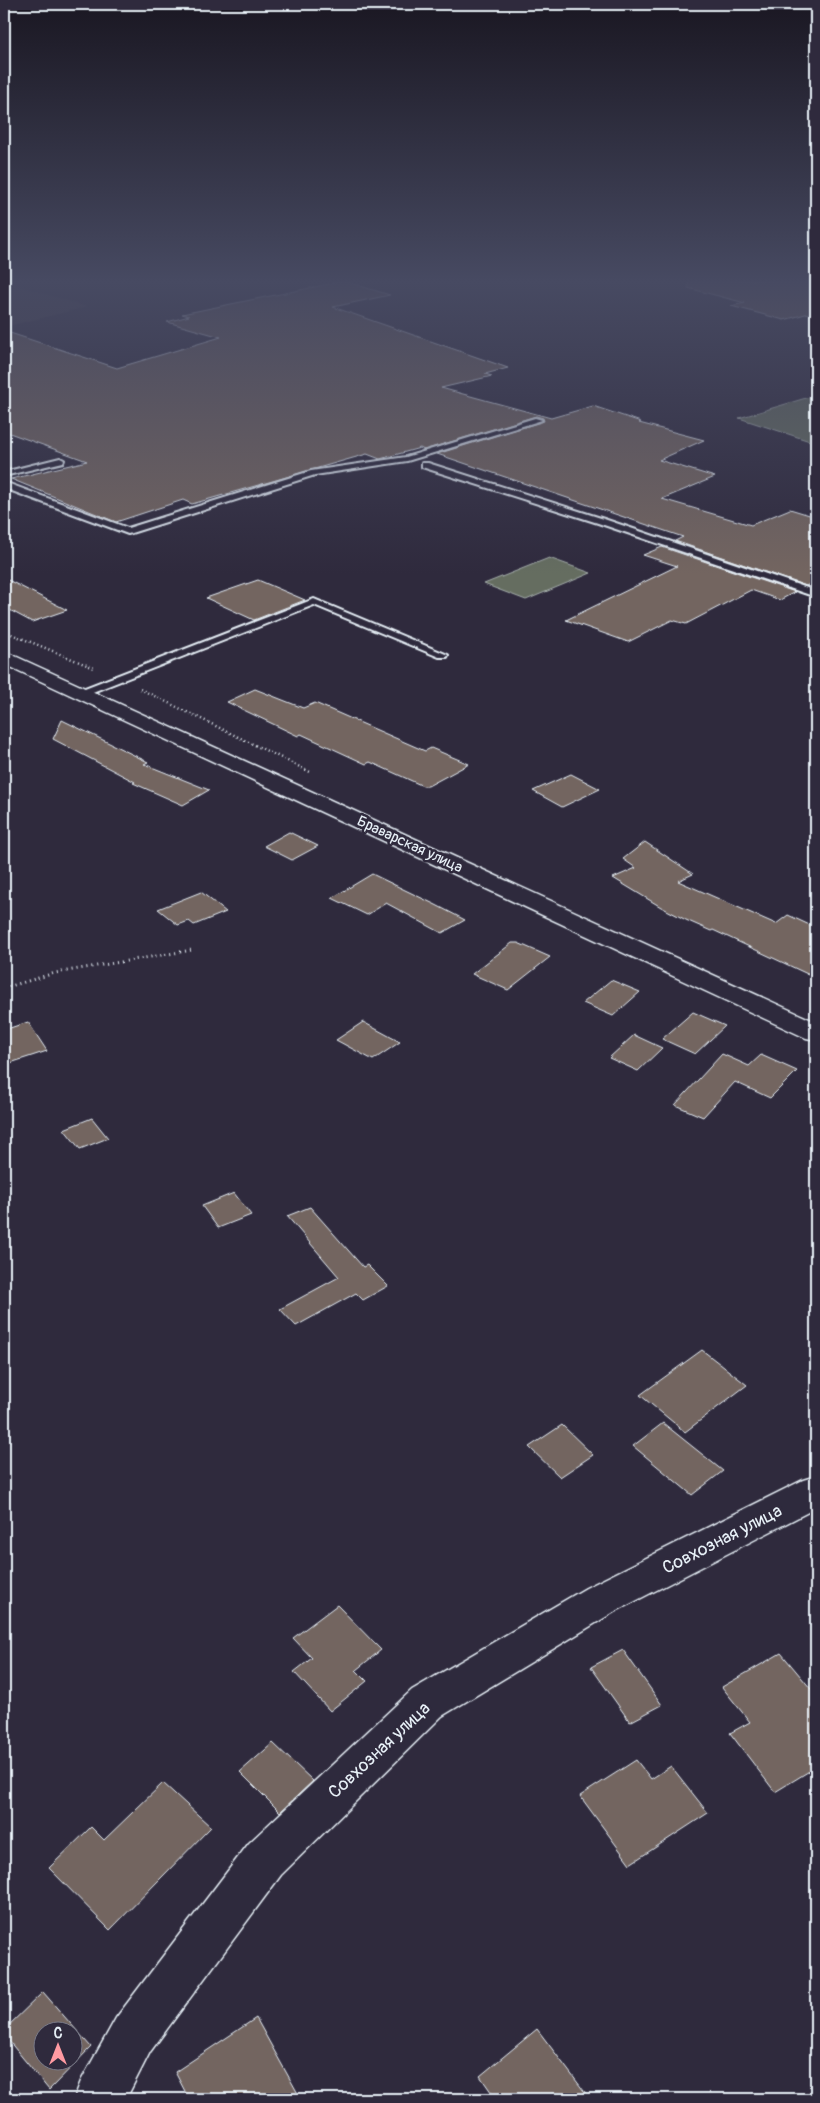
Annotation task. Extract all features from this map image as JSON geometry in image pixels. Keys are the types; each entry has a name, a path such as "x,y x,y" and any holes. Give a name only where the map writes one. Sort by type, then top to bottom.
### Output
{"main road":[{"name":"Браварская улица","path":"4,657 816,1032"},
{"name":"Совхозная улица","path":"99,2099 133,2035 265,1859 427,1703 600,1600 816,1491"}],"lane":[{"path":"4,485 128,532 314,474 407,460 538,420"},
{"path":"4,474 60,460"},
{"path":"426,465 601,521 816,594"},
{"path":"82,693 314,602 443,655"}],"path":[{"path":"4,988 55,973 192,950"}],"green space":[{"path":"816,395 816,443 739,418"},
{"path":"549,558 591,573 526,600 484,584"}],"building":[{"path":"4,378 483,378 441,388 551,418 593,406 641,422 639,423 704,440 659,460 715,477 662,499 751,525 790,509 816,517 816,581 806,586 675,541 683,537 437,454 544,421 543,418 536,416 424,450 420,448 380,459 367,454 192,504 183,500 116,522 11,479 87,461 4,431"},
{"path":"662,547 795,592 780,600 751,590 686,624 672,620 628,642 566,620 677,566 643,555"},
{"path":"4,578 67,610 32,622 4,607"},
{"path":"258,580 305,600 254,620 206,598"},
{"path":"255,689 303,708 315,703 425,751 431,748 469,764 428,786 423,786 370,762 366,764 301,734 298,736 227,702"},
{"path":"62,720 148,762 144,764 209,790 183,805 133,783 135,782 53,739"},
{"path":"571,774 600,789 562,807 533,791"},
{"path":"289,832 318,846 292,860 264,846"},
{"path":"645,842 693,874 678,881 776,924 788,915 816,928 816,978 713,930 711,931 686,920 613,878 636,868 623,859"},
{"path":"372,874 465,920 442,933 386,903 367,915 332,898"},
{"path":"201,892 226,912 194,925 189,921 178,925 158,909"},
{"path":"512,943 518,943 550,957 508,990 472,974"},
{"path":"611,980 640,992 613,1016 583,1003"},
{"path":"693,1012 725,1026 695,1054 662,1039"},
{"path":"28,1022 47,1051 4,1065 4,1030"},
{"path":"363,1022 400,1042 373,1060 336,1040"},
{"path":"634,1035 662,1048 638,1071 609,1058"},
{"path":"722,1054 749,1066 761,1055 797,1071 770,1098 735,1082 703,1117 675,1105"},
{"path":"92,1118 108,1138 80,1149 64,1129"},
{"path":"234,1193 251,1215 218,1228 202,1206"},
{"path":"310,1207 363,1267 367,1265 388,1286 363,1300 356,1293 296,1326 280,1309 339,1277 287,1216"},
{"path":"702,1350 747,1385 685,1432 640,1395"},
{"path":"663,1423 723,1471 692,1495 633,1446"},
{"path":"562,1425 593,1455 560,1477 529,1447"},
{"path":"337,1605 381,1650 356,1670 367,1681 330,1711 294,1672 312,1658 293,1638"},
{"path":"623,1650 662,1705 630,1722 591,1667"},
{"path":"781,1653 816,1695 816,1767 775,1792 730,1733 750,1722 722,1687"},
{"path":"273,1743 313,1781 280,1812 240,1772"},
{"path":"636,1760 651,1779 671,1766 708,1813 630,1864 580,1796"},
{"path":"163,1783 211,1827 110,1930 49,1868 91,1827 104,1840"},
{"path":"43,1992 67,2020 32,2020 32,2069 4,2035 4,2030"},
{"path":"256,2018 301,2099 189,2099 175,2072"},
{"path":"537,2029 590,2099 496,2099 480,2076"},
{"path":"82,2037 91,2047 82,2056"},
{"path":"33,2070 69,2070 49,2090"}]}
